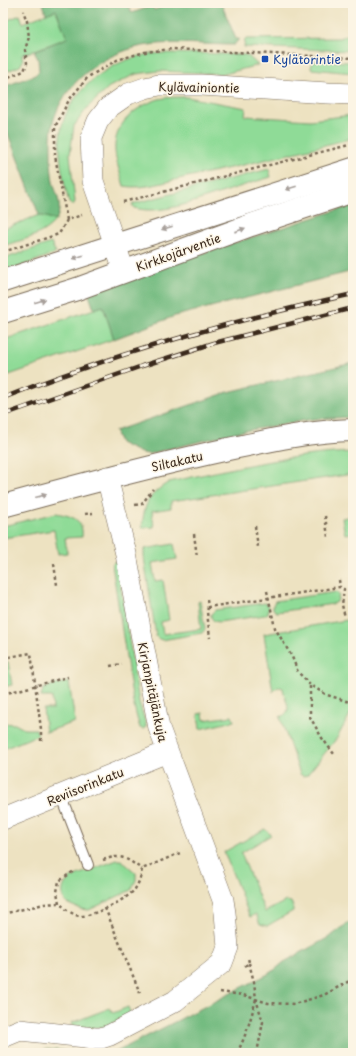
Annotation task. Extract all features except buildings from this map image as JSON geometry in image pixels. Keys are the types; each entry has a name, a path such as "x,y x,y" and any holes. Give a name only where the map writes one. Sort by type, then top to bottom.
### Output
{"main road":[{"name":"Kirkkojärventie","path":"3,281 353,169"},
{"name":"Kirkkojärventie","path":"3,312 77,289 124,271 353,191"},
{"name":"Siltakatu","path":"3,506 107,477 190,457 283,437 353,430"}],"street":[{"name":"Kylävainiontie","path":"124,271 93,181 91,138 98,121 108,108 128,94 159,85 194,85 328,93 352,93"},
{"name":"Kirjanpitäjänkuja","path":"3,1037 20,1030 95,1038 110,1035 175,1001 222,963 228,947 223,900 159,728 126,554 107,477"},
{"name":"Reviisorinkatu","path":"3,819 167,752"}],"lane":[{"path":"61,795 88,866"}],"path":[{"path":"3,79 24,71 27,63 25,50 29,37 27,21 23,11"},
{"path":"3,252 59,234 67,220 135,198 353,144"},
{"path":"325,516 328,537"},
{"path":"255,526 258,548"},
{"path":"194,534 197,557"},
{"path":"54,564 57,585"},
{"path":"339,580 340,587 344,589 342,605 345,617"},
{"path":"208,607 340,587"},
{"path":"267,591 275,628 292,657 298,672 310,685 327,695 353,703"},
{"path":"207,600 210,638"},
{"path":"3,658 31,653 41,729 41,741"},
{"path":"110,666 122,664"},
{"path":"3,694 68,677"},
{"path":"310,685 310,717 322,738 334,754"},
{"path":"3,914 44,904 59,903 67,910 79,916 88,916 125,899 134,890 140,878 142,869 180,853"},
{"path":"105,908 140,994"},
{"path":"249,963 254,982 256,999 263,1022 257,1053"},
{"path":"215,992 243,995 268,1003 294,1004 324,995 353,979"},
{"path":"237,1053 243,1043 252,1018 256,999"}],"green space":[{"path":"43,3 127,3 132,13 152,6 154,10 165,6 164,3 221,3 236,39 239,39 234,45 169,43 134,48 105,60 80,78 61,102 52,126 51,161 53,182 58,196 59,206 56,220 39,215 3,121 3,87 35,75 39,71 38,59 34,51 67,38 56,10 46,14"},
{"path":"56,10 67,38 22,55 23,61 20,66 3,73 3,22 20,15 23,23"},
{"path":"353,33 353,51 244,47 245,39 339,38"},
{"path":"197,53 247,55 258,65 224,74 159,71 136,74 109,87 88,107 74,126 70,154 75,202 73,205 69,203 64,183 60,142 63,122 68,109 76,97 98,76 124,61 151,54"},
{"path":"312,62 353,62 353,73 311,69"},
{"path":"187,97 246,108 245,116 310,120 353,115 353,138 270,159 156,184 139,187 124,186 117,164 115,151 115,141 122,125 134,111 150,102 166,98"},
{"path":"269,169 271,177 176,207 144,210 134,208 132,204"},
{"path":"353,205 353,271 175,316 114,339 103,306 94,309 87,290"},
{"path":"39,215 56,220 38,234 3,246 3,229"},
{"path":"51,243 56,253 3,273 3,259"},
{"path":"103,306 114,339 3,377 3,340"},
{"path":"353,363 353,417 313,419 239,432 148,454 141,453 120,443 115,431 228,392"},
{"path":"353,452 353,474 171,501 171,508 152,511 154,527 142,528 144,513 148,501 156,491 169,482 284,459 330,453"},
{"path":"56,513 67,515 76,519 81,526 82,537 65,538 67,553 58,554 54,530 3,538 3,526"},
{"path":"353,516 353,533 345,534 342,518"},
{"path":"174,544 177,559 152,563 155,581 163,580 169,620 161,622 163,634 201,629 198,602 200,601 205,629 202,633 162,640 156,636 144,558 144,549"},
{"path":"115,561 117,563 139,702 146,724 146,727 143,729 140,728 133,702 112,564"},
{"path":"336,592 339,595 337,602 333,604 277,612 273,609 275,601"},
{"path":"265,603 269,606 268,613 265,615 219,622 214,621 211,617 211,614 215,610"},
{"path":"353,619 353,709 337,738 307,775 303,776 300,774 280,717 287,712 288,709 283,688 277,688 273,692 264,634"},
{"path":"8,662 12,685 3,687 3,663"},
{"path":"69,682 75,722 46,732 43,709 53,709 52,697 41,697 43,689 55,684"},
{"path":"203,713 204,720 232,716 234,721 200,729 198,714"},
{"path":"3,723 15,724 24,729 36,729 38,735 3,749"},
{"path":"265,829 271,835 241,853 265,912 286,901 291,902 293,906 293,911 267,926 260,924 256,914 250,917 224,852"},
{"path":"117,860 121,860 136,873 136,880 131,890 89,910 80,909 66,903 63,896 63,889 72,877"},
{"path":"353,919 353,1053 114,1053 272,972 284,962 331,936"},
{"path":"128,1007 131,1014 104,1027 73,1027 71,1023 110,1008 113,1013"},
{"path":"45,1049 86,1052 47,1053"}],"railway":[{"path":"3,398 89,366 132,352 220,326 353,294"},
{"path":"3,415 142,366 214,343 353,308"}],"place":[{"name":"Kylätorintie","path":"265,59"}]}
